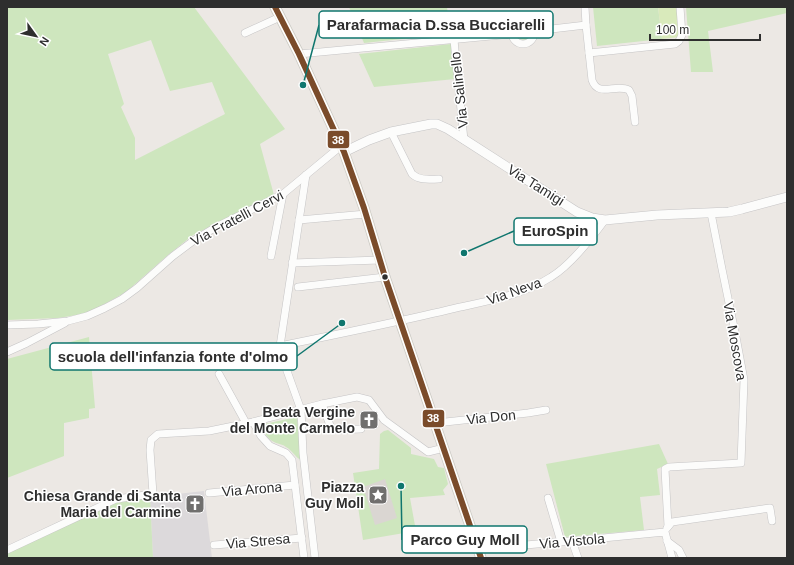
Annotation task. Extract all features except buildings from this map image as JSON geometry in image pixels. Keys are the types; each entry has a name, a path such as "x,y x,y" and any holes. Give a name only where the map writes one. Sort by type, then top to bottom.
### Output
{"main road":[{"path":"275,7 299,54 342,149 366,214 400,322 480,554"}],"street":[{"path":"585,7 592,80 594,85 600,89 622,88 629,90 632,96 635,122"},
{"path":"589,53 675,44 679,41 682,35 680,7"},
{"path":"245,33 280,17"},
{"path":"522,22 528,23 534,31 533,38 526,43 519,43 516,41 513,34 516,25 522,22"},
{"path":"534,31 586,25"},
{"path":"299,54 513,34"},
{"name":"Via Salinello","path":"454,40 464,140"},
{"name":"Via Tamigi","path":"342,149 391,132 428,124 437,124 577,212 592,218 605,220 657,215 736,211 787,196"},
{"path":"391,132 413,176 421,179 439,179"},
{"name":"Via Fratelli Cervi","path":"68,321 93,314 114,303 137,288 173,256 193,241 283,194 342,149"},
{"path":"306,175 280,346 282,357 301,410 303,453 315,558"},
{"path":"270,256 283,194"},
{"name":"Via Moscova","path":"666,529 665,469 669,466 741,463 744,380 712,213"},
{"path":"299,220 366,214"},
{"name":"Via Neva","path":"280,346 400,322 520,292 557,274 585,245 605,220"},
{"path":"292,263 380,260"},
{"path":"298,287 385,277"},
{"path":"7,325 68,321"},
{"path":"7,352 68,321"},
{"path":"219,374 250,422 261,436 270,446 286,453 292,460 304,558"},
{"path":"7,550 116,499 153,494 150,450 151,440 158,434 209,431 301,410 333,401 357,397 369,400 384,420 428,452 444,448"},
{"path":"322,404 331,428 336,430 361,428"},
{"name":"Via Don","path":"436,423 546,410"},
{"name":"Via Arona","path":"209,493 295,485"},
{"path":"548,498 561,542"},
{"name":"Via Vistola","path":"480,554 666,529 672,522 770,508 772,521"},
{"path":"666,529 667,540 672,558"},
{"name":"Via Stresa","path":"214,545 302,538"},
{"path":"667,540 679,550 683,558"},
{"path":"572,542 578,558"}],"shaded area":[{"name":"Piazza Guy Moll","path":"385,479 397,518 375,525 363,487"},
{"path":"204,491 212,558 153,558 150,497"}],"green space":[{"path":"7,7 194,7 285,129 260,144 274,195 193,235 126,292 92,311 58,318 7,320","holes":["151,40 170,91 212,82 225,114 135,160 135,138 121,107 124,104 108,54"]},
{"path":"349,7 447,7 450,34 364,43"},
{"path":"593,7 658,7 662,39 597,46"},
{"path":"658,7 677,7 680,37 662,39"},
{"path":"686,7 787,7 787,13 708,31 713,72 691,72"},
{"path":"524,26 529,28 531,33 529,38 524,40 519,38 517,33 519,28"},
{"path":"451,44 455,79 374,87 359,54"},
{"path":"89,337 95,408 89,409 89,418 64,423 64,456 7,478 7,359"},
{"path":"297,417 301,460 285,446 270,439 260,425"},
{"path":"388,430 411,448 411,454 434,459 438,467 444,468 448,484 443,490 445,495 410,498 416,531 363,540 353,473 379,469 380,434"},
{"path":"659,444 668,464 657,469 660,495 640,497 644,530 565,537 546,464"},
{"path":"150,496 153,558 7,558 7,553 116,501"}],"transit line":[{"name":"38","path":"275,7 299,54 344,152 481,558"}],"place":[{"name":"Parafarmacia D.ssa Bucciarelli","path":"303,85"},
{"name":"EuroSpin","path":"464,253"},
{"name":"scuola dell'infanzia fonte d'olmo","path":"342,323"},
{"name":"Beata Vergine del Monte Carmelo","path":"369,420"},
{"name":"Parco Guy Moll","path":"401,486"},
{"name":"Piazza Guy Moll","path":"378,495"},
{"name":"Chiesa Grande di Santa Maria del Carmine","path":"195,504"}]}
